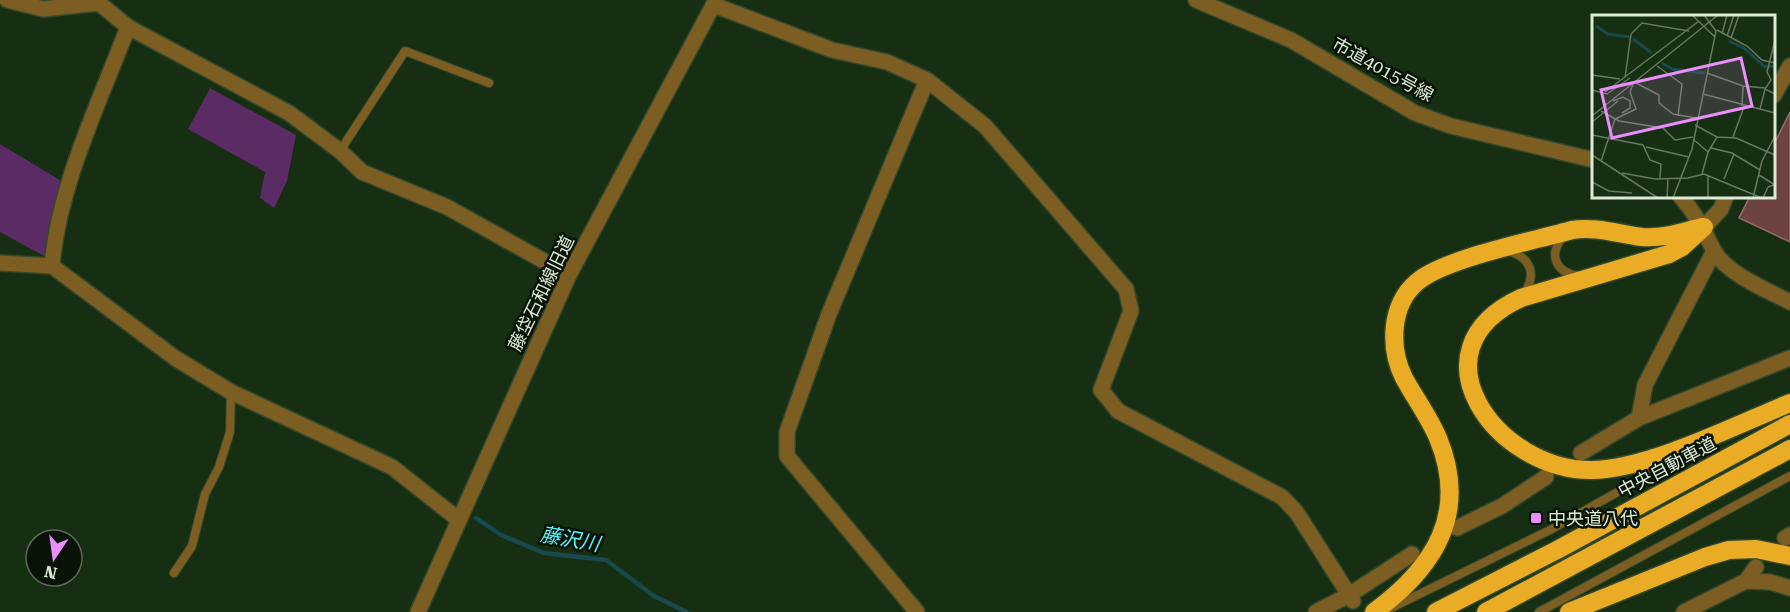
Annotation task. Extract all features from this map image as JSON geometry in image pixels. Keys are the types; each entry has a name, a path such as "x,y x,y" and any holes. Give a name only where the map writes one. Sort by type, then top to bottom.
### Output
{"highway":[{"path":"1374,612 1396,596 1431,556 1444,531 1450,506 1451,484 1447,461 1437,435 1404,377 1396,356 1394,335 1396,316 1405,297 1417,282 1435,271 1572,230 1587,228 1644,237 1665,236 1704,227"},
{"path":"1704,227 1682,247 1669,254 1521,298 1502,307 1488,318 1474,340 1468,365 1470,383 1484,415 1510,442 1546,463 1570,468 1615,467 1671,452 1790,403"},
{"name":"中央自動車道","path":"1436,612 1557,550 1790,424"},
{"path":"1486,612 1790,450"},
{"path":"1569,612 1705,557 1729,550 1756,549 1790,556"}],"street":[{"path":"7,0 43,9 100,2 128,27 289,113 340,151 362,172 447,207 569,275"},
{"name":"市道4015号線","path":"1196,0 1291,40 1415,113 1451,126 1592,160"},
{"path":"715,2 831,50 887,62 927,80 985,126 1087,247 1126,289 1131,311 1101,390 1118,411 1282,497 1297,513 1351,598"},
{"name":"藤垈石和線旧道","path":"418,612 569,275 715,2"},
{"path":"52,266 54,232 128,27"},
{"path":"1775,92 1790,66"},
{"path":"917,612 787,456 787,432 829,314 927,80"},
{"path":"1682,198 1704,227 1714,251 1737,274 1790,302"},
{"path":"1704,227 1721,209 1725,198"},
{"path":"1639,418 1645,385 1714,251"},
{"path":"0,263 52,266 105,304 138,333 231,392 392,467 459,520"},
{"path":"1581,453 1639,418 1790,358"},
{"path":"1457,528 1502,506 1546,477"},
{"path":"1316,612 1351,598 1412,554"},
{"path":"1684,612 1746,581 1756,567"},
{"path":"1746,581 1770,582 1790,588"}],"lane":[{"path":"340,151 405,51 489,84"},
{"path":"1572,230 1557,244 1556,262 1561,270 1587,278"},
{"path":"1504,249 1520,254 1531,269 1531,278 1521,298"},
{"path":"174,573 192,546 206,494 219,467 230,432 231,392"},
{"path":"1383,612 1550,530 1666,467 1723,430"},
{"path":"1539,612 1790,476"}],"shaded area":[{"path":"210,88 296,135 287,181 274,208 260,198 265,172 188,129"},
{"path":"0,144 60,180 44,256 0,232"}],"building":[{"path":"1790,112 1790,242 1739,218 1749,198 1775,198 1775,142"}],"waterway":[{"name":"藤沢川","path":"476,518 501,535 544,553 606,560 654,596 687,612"}],"place":[{"name":"中央道八代","path":"1536,518"}]}
